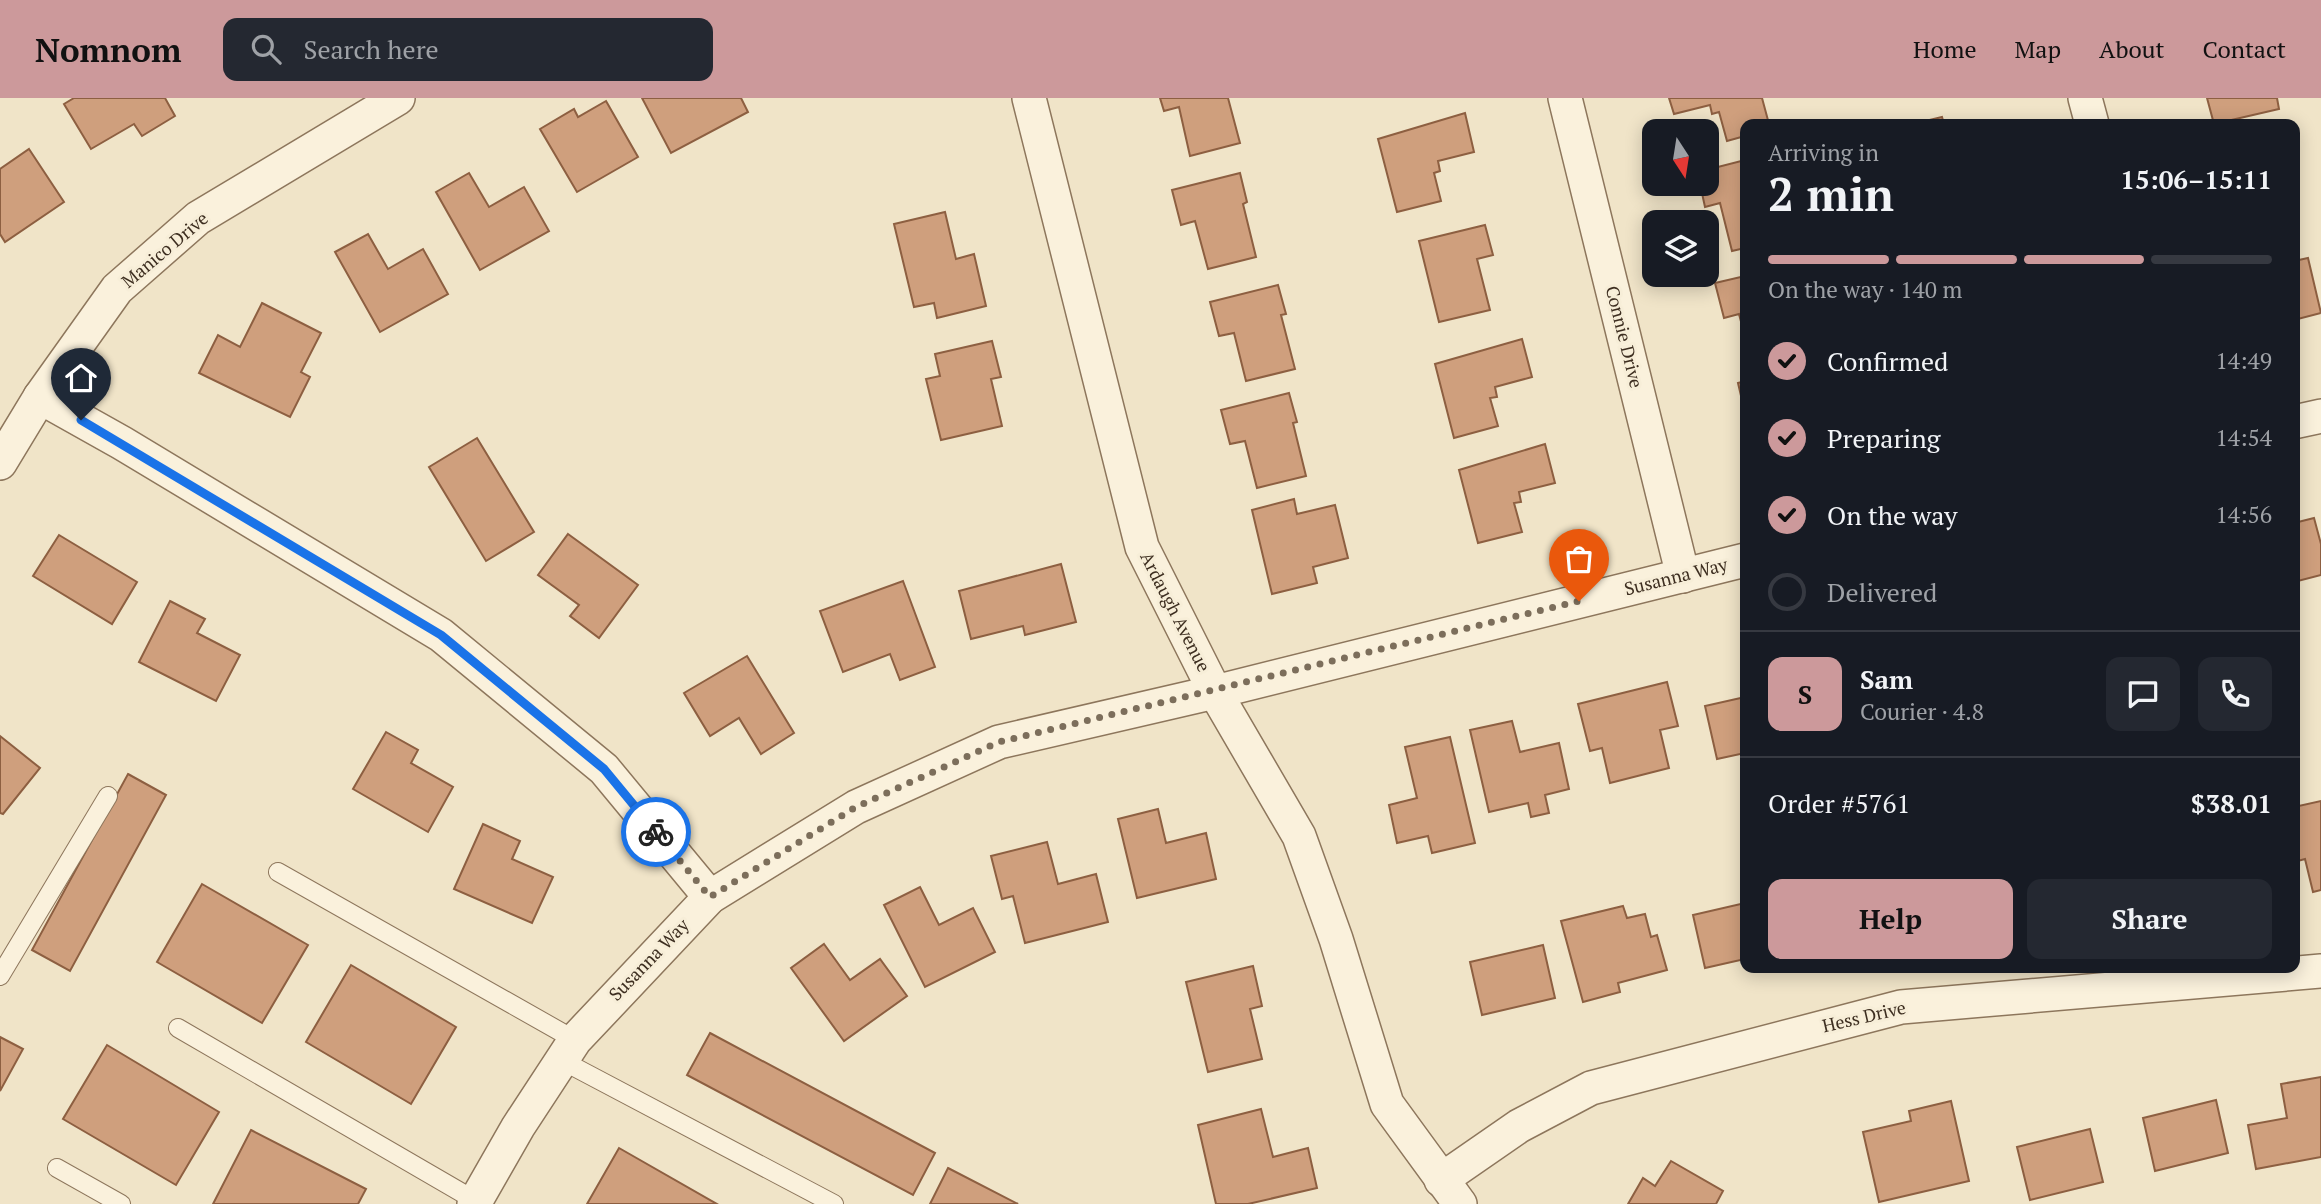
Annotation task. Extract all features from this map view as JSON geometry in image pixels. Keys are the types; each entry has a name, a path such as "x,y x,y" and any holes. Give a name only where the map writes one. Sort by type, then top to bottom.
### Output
{"street":[{"name":"Manico Drive","path":"0,463 40,397 117,289 198,218 398,98"},
{"name":"Ardaugh Avenue","path":"1029,98 1142,547 1215,692 1299,835 1336,939 1387,1104 1450,1192"},
{"name":"Connie Drive","path":"1565,98 1683,576"},
{"path":"2085,98 2091,119"},
{"path":"40,397 134,450 441,635 604,769 710,897"},
{"path":"2300,421 2321,416"},
{"name":"Susanna Way","path":"475,1202 568,1050 710,897 856,807 999,742 1215,692 1740,561"},
{"name":"Hess Drive","path":"2300,973 2321,971"},
{"name":"Hess Drive","path":"1450,1192 1519,1126 1591,1088 1901,1007 2298,973"}],"lane":[{"path":"0,976 108,796"},
{"path":"278,872 568,1050 834,1204"},
{"path":"178,1028 475,1202"},
{"path":"57,1168 121,1204"}],"building":[{"path":"74,98 165,98 175,116 142,136 134,124 91,149 64,104"},
{"path":"642,98 741,98 748,112 671,153"},
{"path":"1160,98 1228,98 1240,143 1190,156 1179,107 1164,111"},
{"path":"1669,98 1762,98 1768,119 1740,119 1740,137 1727,141 1719,112 1712,114 1710,105 1674,114"},
{"path":"2207,98 2277,98 2279,109 2236,119 2213,119"},
{"path":"606,101 638,157 577,192 540,129 574,109 578,117"},
{"path":"1465,113 1474,152 1438,161 1440,171 1434,173 1441,201 1397,212 1378,139"},
{"path":"29,149 64,202 5,242 0,234 0,169"},
{"path":"1740,161 1740,249 1732,251 1720,203 1705,207 1703,196 1719,196 1719,167"},
{"path":"469,173 489,207 524,187 549,231 480,270 436,192"},
{"path":"1240,173 1247,202 1243,204 1256,257 1208,269 1195,221 1181,225 1172,190"},
{"path":"945,212 956,259 974,254 986,306 937,318 934,303 914,307 894,224"},
{"path":"1485,225 1493,255 1477,259 1490,310 1439,322 1419,241"},
{"path":"368,234 388,269 423,249 448,294 380,332 335,252"},
{"path":"2308,258 2321,313 2300,318 2300,260"},
{"path":"1740,277 1740,318 1739,314 1724,318 1716,287 1719,287 1719,282"},
{"path":"1278,285 1286,314 1281,315 1295,369 1246,381 1234,333 1219,336 1210,302"},
{"path":"262,303 321,333 301,372 310,377 290,417 199,373 218,335 240,347"},
{"path":"1522,339 1532,377 1495,387 1497,397 1490,398 1498,426 1454,438 1435,364"},
{"path":"992,341 1001,377 991,379 1002,426 941,440 926,379 940,376 935,354"},
{"path":"1289,393 1297,422 1293,423 1306,476 1257,488 1245,441 1230,444 1221,410"},
{"path":"477,438 534,532 486,561 429,467"},
{"path":"1545,444 1555,483 1519,492 1521,502 1514,503 1522,532 1478,543 1459,470"},
{"path":"1294,499 1297,514 1335,505 1348,558 1313,567 1317,583 1272,594 1252,510"},
{"path":"2314,518 2321,544 2321,575 2300,580 2300,522"},
{"path":"568,534 638,585 599,638 570,616 579,605 538,575"},
{"path":"59,535 137,582 112,624 33,576"},
{"path":"1061,564 1076,622 1025,635 1023,626 971,639 959,591"},
{"path":"903,581 935,667 900,680 890,654 843,672 820,611"},
{"path":"170,601 205,619 197,633 240,655 216,701 139,662"},
{"path":"747,656 794,733 761,754 739,718 710,736 684,693"},
{"path":"1667,682 1678,726 1660,730 1669,768 1610,783 1602,748 1590,751 1578,704"},
{"path":"1740,698 1740,754 1717,759 1705,706"},
{"path":"1512,721 1520,752 1559,743 1569,789 1545,795 1549,813 1531,817 1528,803 1489,812 1470,730"},
{"path":"386,732 418,750 411,763 453,787 428,832 353,789"},
{"path":"0,736 40,768 3,814 0,813"},
{"path":"1450,737 1475,843 1432,853 1428,836 1397,843 1389,805 1417,798 1405,747"},
{"path":"128,774 166,795 70,971 32,950"},
{"path":"2321,801 2321,890 2313,892 2305,859 2300,860 2300,806"},
{"path":"1158,809 1166,843 1206,833 1216,879 1137,898 1118,819"},
{"path":"483,824 520,841 512,859 553,877 532,923 454,889"},
{"path":"1047,842 1058,884 1096,874 1108,922 1025,943 1013,896 1002,899 991,856"},
{"path":"202,884 308,945 262,1023 157,962"},
{"path":"920,887 939,925 973,908 995,952 925,987 884,905"},
{"path":"1740,904 1740,960 1705,968 1693,915"},
{"path":"1623,906 1627,918 1645,914 1651,937 1657,935 1667,970 1618,983 1620,992 1583,1002 1561,921"},
{"path":"824,944 850,980 880,959 907,996 844,1041 791,968"},
{"path":"1543,945 1555,998 1482,1015 1470,962"},
{"path":"351,965 456,1027 411,1104 306,1042"},
{"path":"1253,966 1262,1006 1250,1009 1262,1059 1208,1072 1186,982"},
{"path":"710,1033 935,1153 913,1195 687,1075"},
{"path":"0,1037 23,1049 0,1091"},
{"path":"107,1045 219,1112 176,1185 63,1119"},
{"path":"2321,1077 2321,1157 2256,1169 2248,1125 2287,1118 2281,1084"},
{"path":"2216,1100 2228,1153 2155,1171 2143,1118"},
{"path":"1951,1101 1969,1181 1879,1202 1863,1132 1911,1121 1909,1111"},
{"path":"1261,1109 1273,1157 1308,1148 1317,1188 1248,1204 1216,1204 1198,1125"},
{"path":"2090,1129 2103,1182 2030,1200 2017,1147"},
{"path":"251,1130 366,1189 358,1204 213,1204"},
{"path":"619,1148 717,1204 587,1204"},
{"path":"1671,1161 1723,1191 1716,1204 1628,1204 1643,1178 1655,1186"},
{"path":"948,1168 1018,1204 930,1204"}],"way so far":[{"path":"656,832 710,897 856,807 999,742 1215,692 1579,601"}],"route":[{"path":"81,420 441,635 604,769 656,832"}]}
